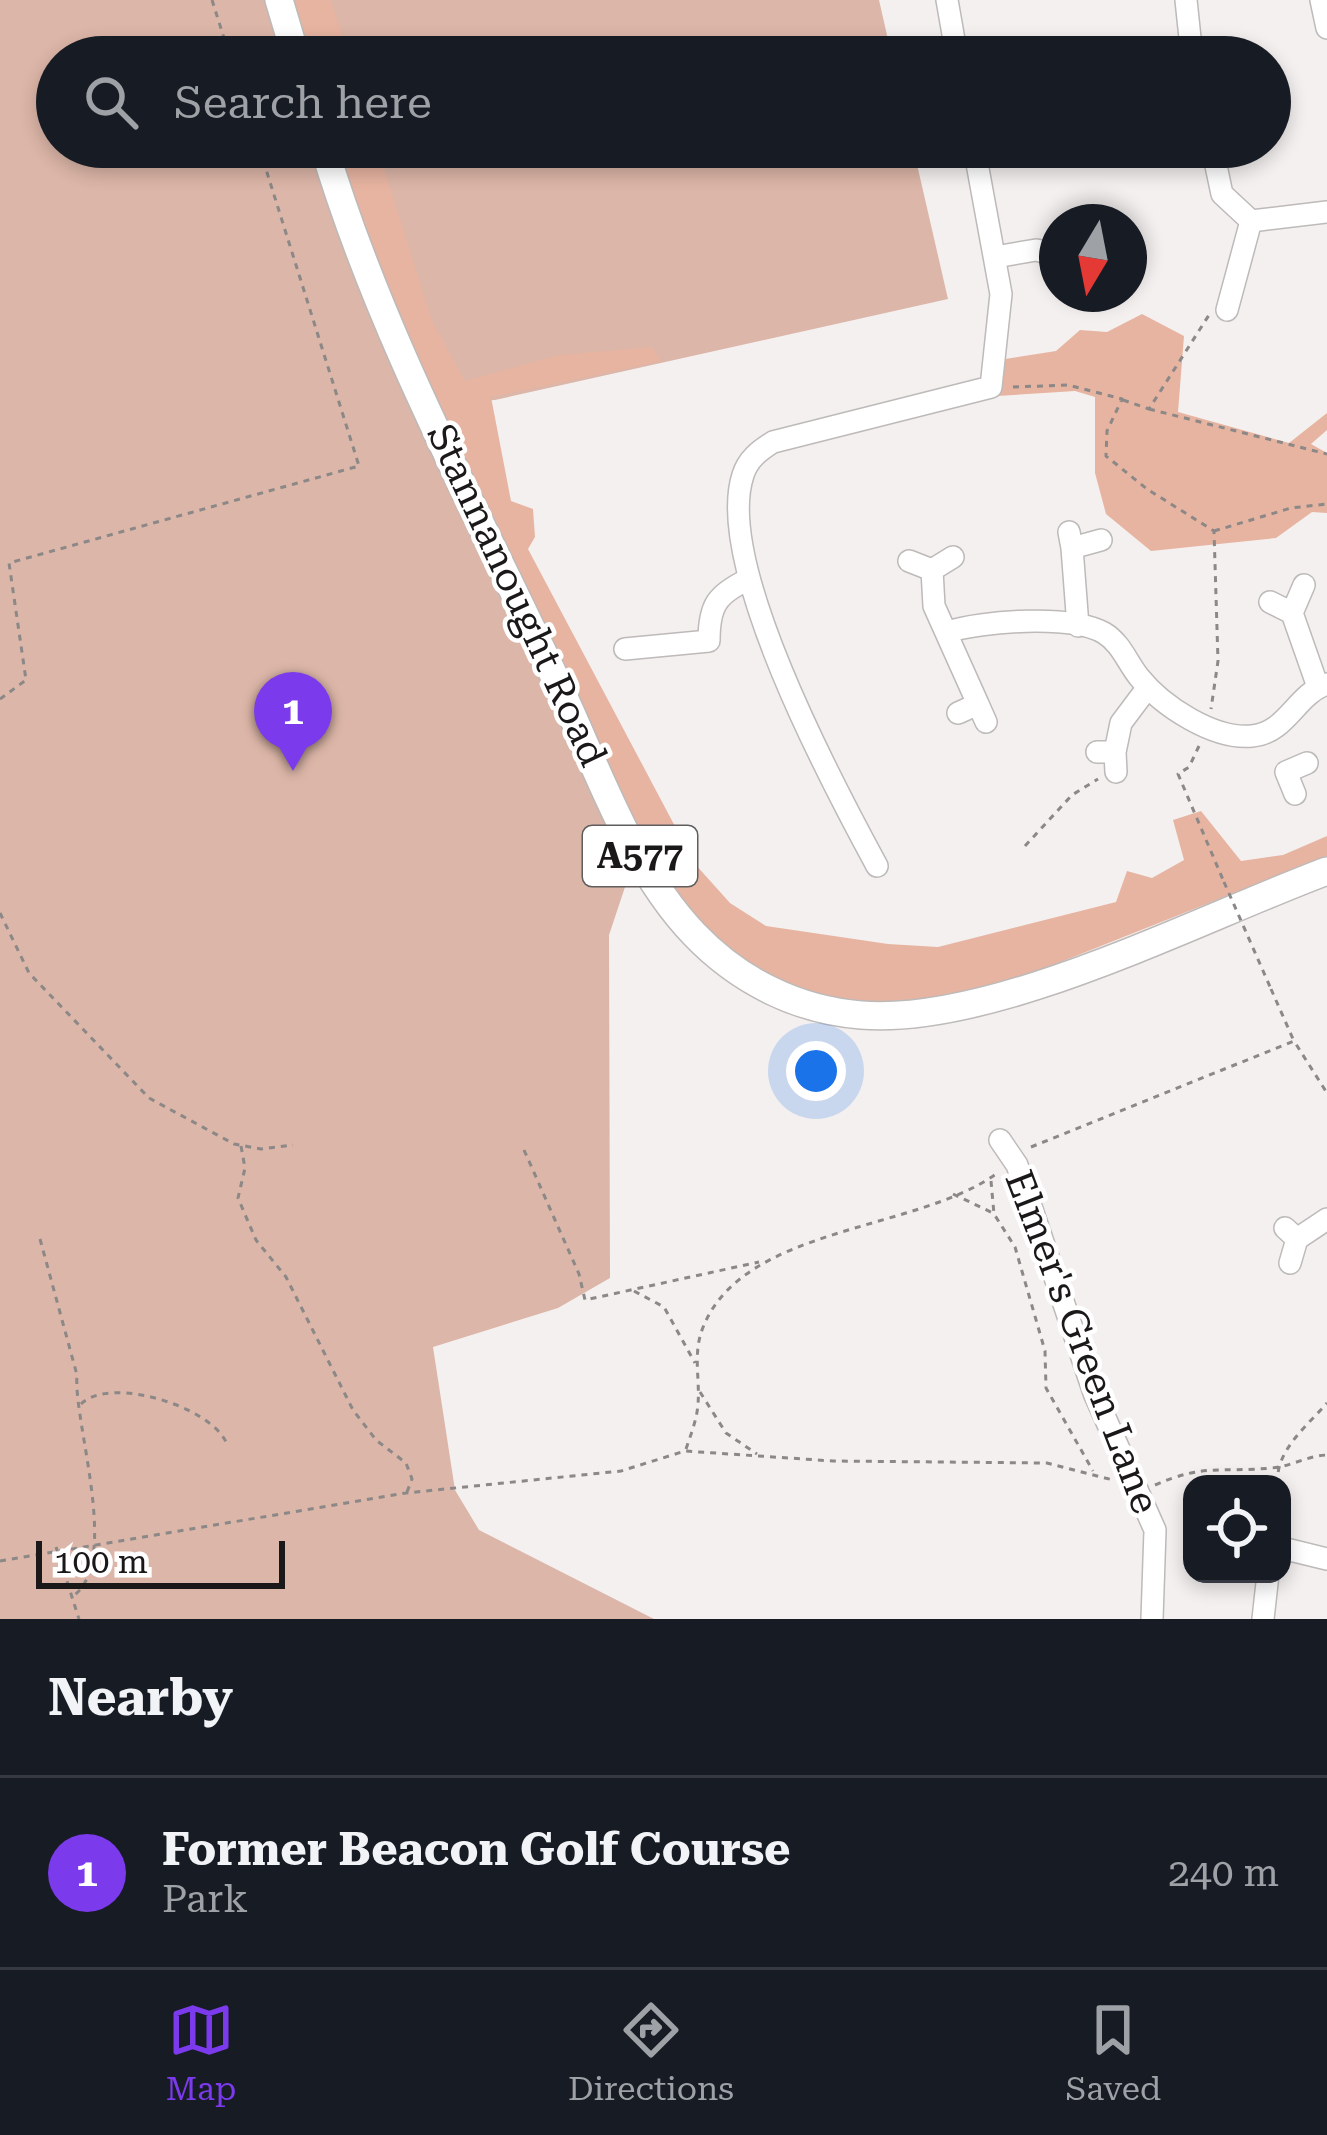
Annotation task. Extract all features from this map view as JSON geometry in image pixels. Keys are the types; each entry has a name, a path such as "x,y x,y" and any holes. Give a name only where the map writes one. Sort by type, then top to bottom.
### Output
{"main road":[{"path":"279,0 290,36"},
{"name":"Stannanought Road","path":"330,168 345,218 462,481 642,862 693,934 725,963 792,1001 831,1012 912,1015 1004,995 1327,871"}],"street":[{"path":"946,0 953,36"},
{"path":"1186,0 1190,36"},
{"path":"1321,0 1327,28"},
{"path":"877,866 764,625 749,579 738,510 743,474 756,453 773,442 988,388 1001,294 978,168"},
{"path":"1216,168 1222,194 1251,220 1327,212"},
{"path":"1226,314 1251,220"},
{"path":"994,257 1039,251"},
{"path":"1078,626 1071,540 1101,540"},
{"path":"932,570 953,557"},
{"path":"909,561 932,570"},
{"path":"932,570 934,606 974,713"},
{"path":"625,649 709,641 709,611 717,598 749,579"},
{"path":"1292,613 1304,585"},
{"path":"947,632 988,622 1078,626 1115,642 1148,687 1208,726 1235,735 1270,731 1323,686 1292,613 1270,602"},
{"path":"1109,759 1121,723 1148,687"},
{"path":"1270,731 1296,776"},
{"name":"Elmer's Green Lane","path":"1005,1147 1094,1393 1155,1530 1152,1619"},
{"path":"1290,1263 1291,1234 1327,1219"},
{"path":"1291,1550 1327,1559"},
{"path":"1263,1619 1267,1583"}],"path":[{"path":"212,0 223,36"},
{"path":"0,699 26,680 9,563 359,466 266,168"},
{"path":"1149,409 1226,314"},
{"path":"988,388 1068,385 1327,454"},
{"path":"1122,399 1106,431 1106,456 1147,489 1214,531 1273,512 1327,504"},
{"path":"1214,531 1218,661 1208,726 1189,767 1178,774 1294,1041 1327,1094"},
{"path":"1025,846 1109,759"},
{"path":"0,913 29,973 143,1093 241,1146 293,1145"},
{"path":"994,1214 992,1178 1005,1147 1294,1041"},
{"path":"241,1146 245,1168 238,1198 256,1240 286,1277 352,1410 382,1446 409,1467 412,1474 406,1493"},
{"path":"524,1150 579,1274 585,1300 760,1262 992,1178"},
{"path":"952,1194 994,1214 1008,1231 1046,1351 1046,1388 1094,1472"},
{"path":"40,1239 76,1368 94,1542 88,1582 72,1597"},
{"path":"685,1451 696,1419 696,1364 711,1312 760,1262"},
{"path":"634,1290 664,1307 696,1364"},
{"path":"698,1384 727,1433 764,1457"},
{"path":"81,1404 110,1391 139,1396 207,1418 226,1442"},
{"path":"1277,1475 1276,1468 1327,1403"},
{"path":"0,1561 56,1547 406,1493 621,1472 685,1451 1047,1462 1094,1472 1141,1491 1197,1467 1276,1468 1300,1456 1327,1455"},
{"path":"56,1547 79,1619"}],"shaded area":[{"path":"0,0 879,0 887,36 36,36 36,168 918,168 948,299 495,400 440,404 632,866 609,935 610,1278 558,1308 433,1347 455,1490 479,1530 654,1619 0,1619"},
{"path":"291,0 331,0 342,36 301,36"},
{"path":"341,168 384,168 432,321 465,381 559,355 652,347 661,361 491,397 511,501 533,509 535,537 528,549 695,864 730,903 766,926 938,947 1116,902 1127,871 1152,878 1184,860 1173,820 1201,811 1241,861 1283,855 1327,836 1327,856 988,991 918,1007 817,1001 731,964 662,886 434,410"},
{"path":"1142,314 1184,336 1178,412 1289,443 1327,413 1327,430 1311,444 1327,453 1327,513 1312,512 1276,538 1151,551 1106,514 1095,473 1095,397 1075,391 997,396 994,375 1005,359 1056,351 1080,330 1107,332"}],"place":[{"name":"Former Beacon Golf Course","path":"293,771"}]}
